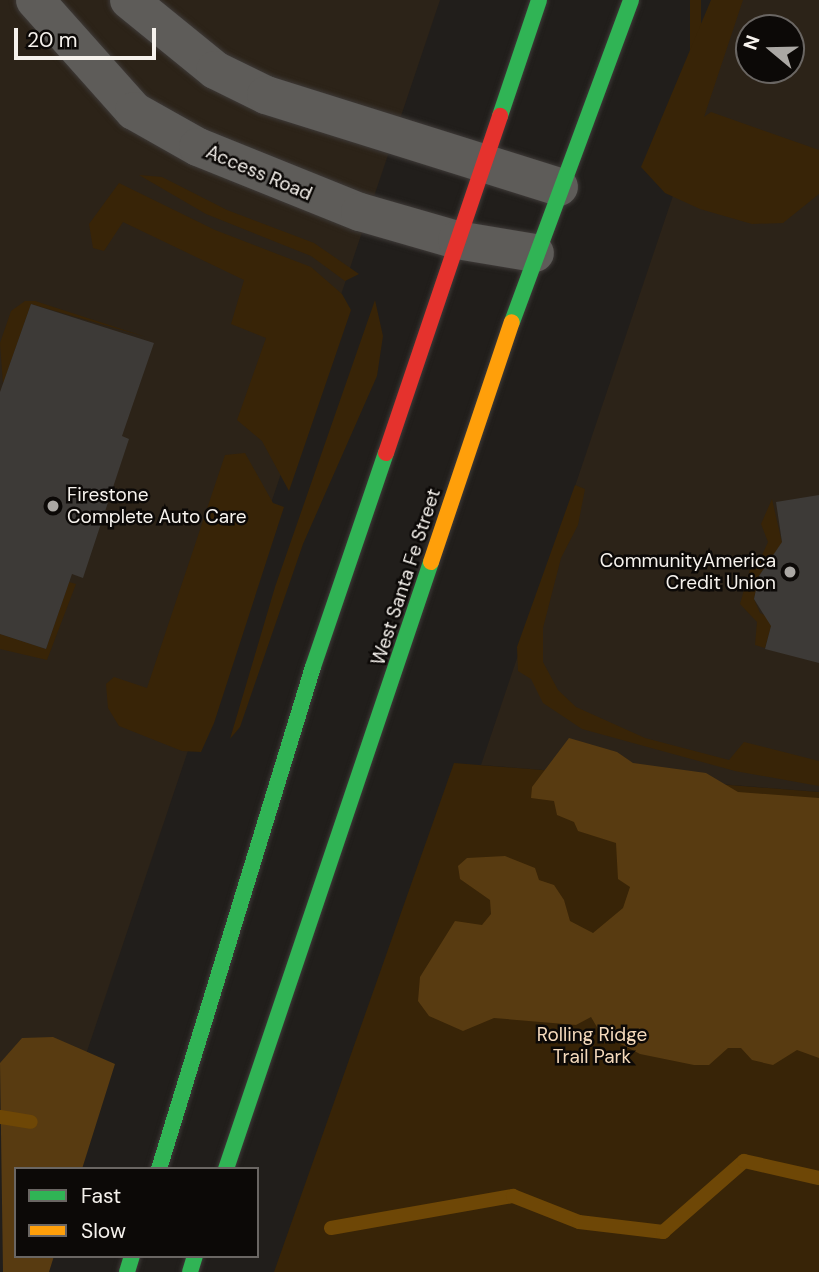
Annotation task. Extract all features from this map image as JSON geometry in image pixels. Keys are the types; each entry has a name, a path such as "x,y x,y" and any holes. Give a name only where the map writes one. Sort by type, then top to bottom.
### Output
{"street":[{"name":"Access Road","path":"35,0 134,110 198,147 290,188 457,240 535,253"},
{"path":"130,0 215,70 266,95 559,187"},
{"path":"160,1167 313,667 539,0"},
{"name":"West Santa Fe Street","path":"227,1167 535,253 631,0"}],"shaded area":[{"path":"0,0 440,0 72,1096 0,1071"},
{"path":"739,0 819,0 819,792 481,765"},
{"path":"569,738 617,752 633,763 706,773 738,792 819,798 819,1058 797,1050 773,1065 752,1060 741,1048 728,1048 709,1065 694,1065 640,1054 601,1034 591,1017 576,1025 494,1018 463,1031 429,1016 418,1001 420,977 455,921 482,925 491,914 490,900 460,879 458,866 467,858 505,856 535,868 539,880 554,885 564,900 570,921 593,933 623,908 630,887 618,879 616,843 578,831 574,822 557,815 554,801 531,798 532,787"},
{"path":"53,1037 115,1064 83,1167 14,1167 14,1258 53,1258 49,1272 3,1272 0,1063 22,1038"}],"green space":[{"path":"690,0 701,0 701,137 690,137"},
{"path":"711,0 743,0 738,14 735,14 735,24 704,117 711,112 819,150 819,194 783,223 752,224 700,209 665,193 641,167"},
{"path":"139,175 162,177 227,210 314,243 359,274 345,281 311,256 206,214"},
{"path":"119,183 215,230 311,267 342,294 351,310 289,491 262,441 237,420 266,338 231,324 244,280 123,222 104,251 93,248 89,224"},
{"path":"375,300 383,336 377,376 303,544 240,727 230,739 275,587"},
{"path":"25,301 35,301 146,337 31,304 3,384 0,343 11,311"},
{"path":"245,453 273,503 284,507 214,723 201,752 182,751 119,726 108,708 106,684 114,677 147,688 225,455"},
{"path":"575,485 585,489 578,525 561,558 543,628 543,662 558,690 576,707 645,738 729,760 744,742 819,761 819,786 735,771 582,729 543,703 531,679 518,671 517,647"},
{"path":"772,499 782,543 759,576 754,599 760,613 773,619 765,648 755,645 757,622 740,604 753,559 762,555 768,542 761,524"},
{"path":"69,582 76,584 47,660 0,649 0,634 46,649"},
{"name":"Rolling Ridge Trail Park","path":"454,763 819,792 819,1272 274,1272"}],"building":[{"name":"Firestone Complete Auto Care","path":"31,304 154,343 122,436 129,439 83,578 72,574 46,649 0,634 0,392"},
{"name":"CommunityAmerica Credit Union","path":"819,495 819,663 765,649 771,626 754,599 759,576 782,542 776,502"}],"waterway":[{"path":"0,1117 31,1122"},
{"path":"331,1228 513,1196 579,1222 663,1232 744,1161 819,1178"}],"traffic: fast":[{"path":"500,116 539,0"},
{"path":"512,322 631,0"},
{"path":"160,1167 313,667 386,453"},
{"path":"227,1167 431,562"},
{"path":"127,1272 131,1258"},
{"path":"190,1272 194,1258"}],"traffic: slow":[{"path":"431,562 512,322"}],"traffic: jam":[{"path":"386,453 500,116"}],"place":[{"name":"Firestone Complete Auto Care","path":"53,506"},
{"name":"CommunityAmerica Credit Union","path":"790,572"}]}
